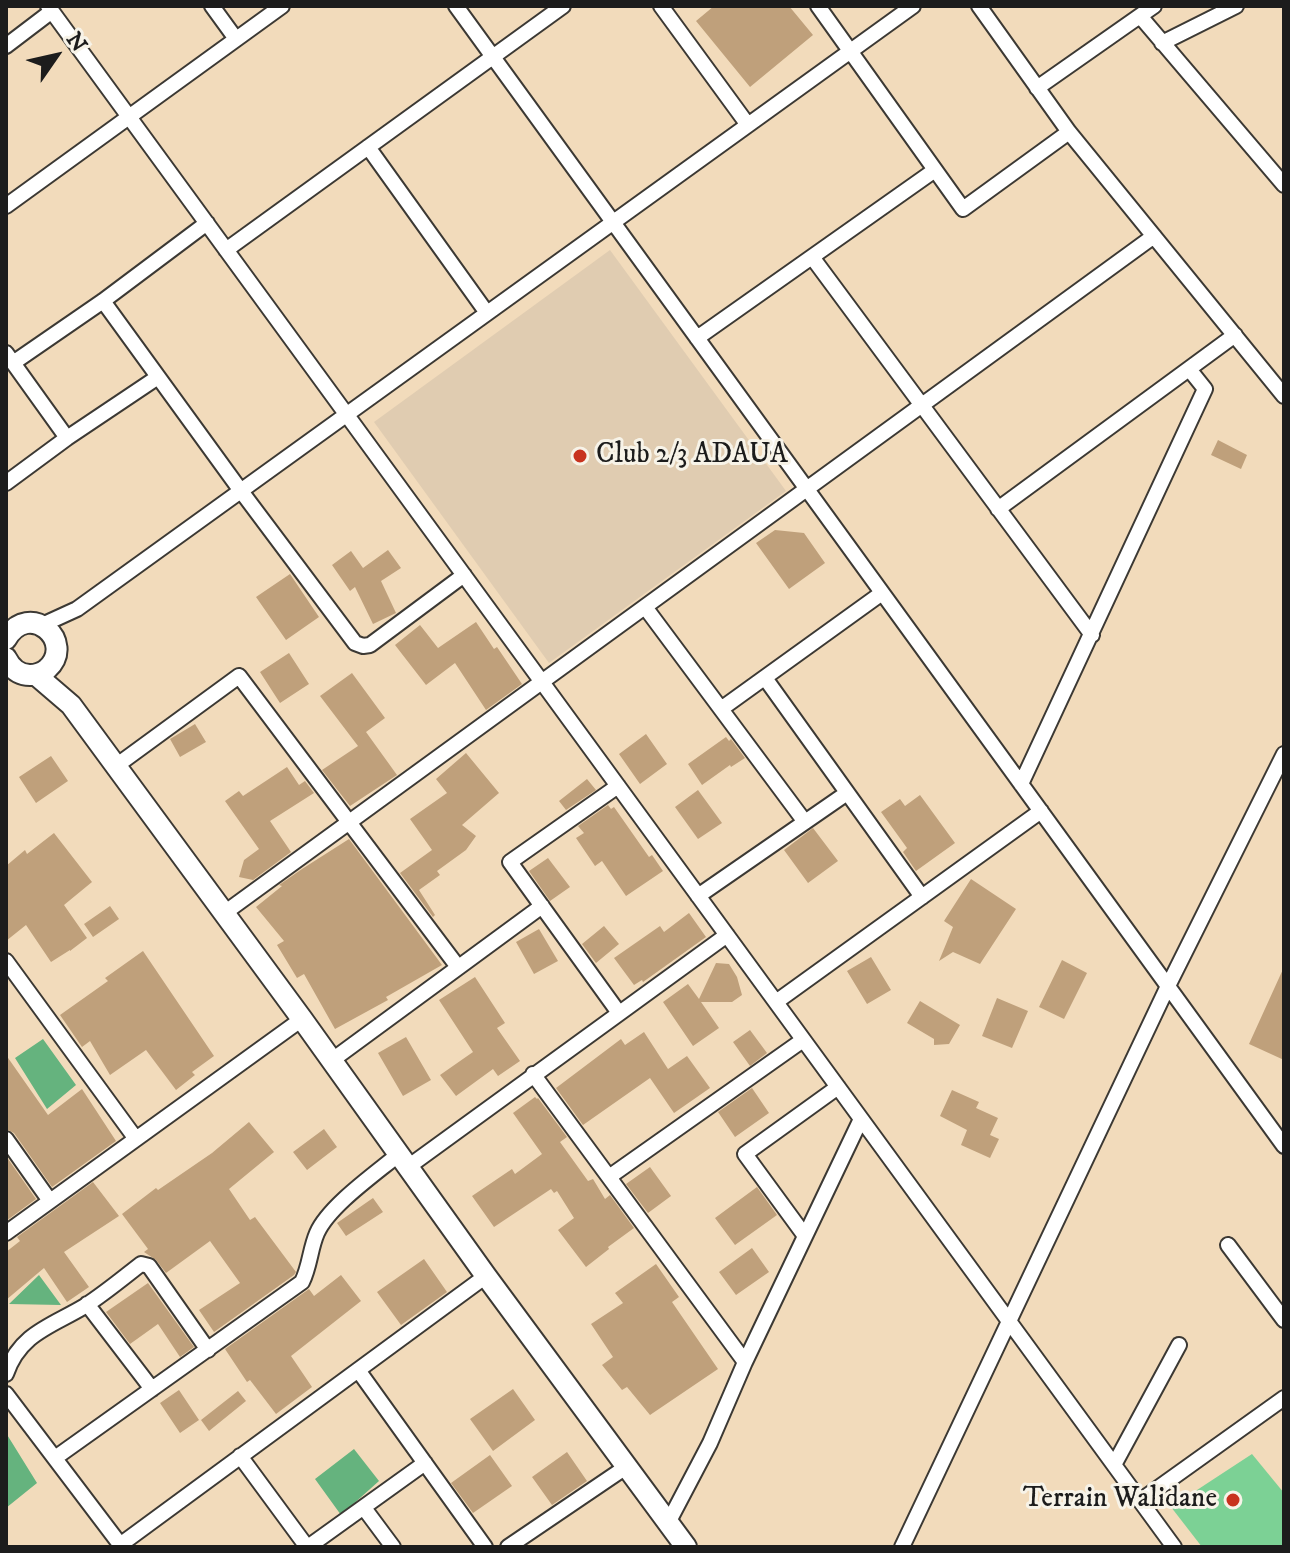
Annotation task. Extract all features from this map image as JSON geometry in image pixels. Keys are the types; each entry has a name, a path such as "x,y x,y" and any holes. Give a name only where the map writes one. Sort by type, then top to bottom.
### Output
{"street":[{"path":"212,6 236,39"},
{"path":"6,206 282,6"},
{"path":"456,6 1283,1141"},
{"path":"226,250 563,6"},
{"path":"661,6 748,125"},
{"path":"818,6 963,209 1069,132"},
{"path":"10,628 25,623 42,625 77,609 913,6"},
{"path":"979,6 1069,132 1284,396"},
{"path":"1037,88 1154,6"},
{"path":"1162,43 1236,6"},
{"path":"6,46 50,9 1114,1465 1167,1543"},
{"path":"1140,16 1284,185"},
{"path":"368,147 487,313"},
{"path":"697,338 935,170"},
{"path":"67,438 10,358 103,301 207,223"},
{"path":"223,914 1154,236"},
{"path":"812,257 1092,635"},
{"path":"103,301 355,643 370,645 464,575"},
{"path":"998,509 1235,335"},
{"path":"1021,784 1205,389 1189,369"},
{"path":"6,483 158,377"},
{"path":"721,709 882,593"},
{"path":"645,607 805,822"},
{"path":"17,671 43,672 77,609"},
{"path":"42,625 53,636 71,705 686,1547"},
{"path":"17,671 71,705"},
{"path":"116,766 239,676 458,967"},
{"path":"765,678 922,897"},
{"path":"902,1547 1168,986 1284,754"},
{"path":"618,786 510,862 619,1013"},
{"path":"698,896 847,793"},
{"path":"776,1002 1041,811"},
{"path":"331,1061 542,906"},
{"path":"55,1458 302,1282 308,1271 317,1233 331,1212 533,1074 727,935"},
{"path":"6,961 136,1139"},
{"path":"6,1233 302,1019"},
{"path":"609,1177 803,1040"},
{"path":"533,1074 745,1362"},
{"path":"805,1236 745,1154 838,1087"},
{"path":"668,1523 710,1443 745,1362 861,1119"},
{"path":"6,1139 50,1201"},
{"path":"1228,1245 1284,1320"},
{"path":"6,1374 21,1345 87,1304 141,1264 149,1266 208,1350"},
{"path":"6,1394 121,1546 486,1276"},
{"path":"87,1304 152,1389"},
{"path":"1114,1465 1179,1345"},
{"path":"358,1370 485,1547"},
{"path":"1140,1501 1284,1398"},
{"path":"240,1456 308,1547 425,1463"},
{"path":"508,1547 626,1467"},
{"path":"364,1508 393,1547"}],"shaded area":[{"name":"Club 2/3 ADAUA","path":"610,250 786,491 549,663 374,422"}],"green space":[{"path":"43,1039 76,1085 47,1109 15,1058"},
{"path":"39,1275 61,1305 9,1304"},
{"path":"6,1433 37,1483 6,1508"},
{"path":"354,1449 379,1481 341,1515 315,1479"},
{"name":"Terrain Walidane","path":"1252,1454 1284,1493 1284,1547 1202,1547 1171,1507"}],"building":[{"path":"714,6 789,6 813,35 750,87 696,21"},
{"path":"1218,440 1247,455 1241,469 1211,455"},
{"path":"775,530 804,533 825,563 789,589 756,543"},
{"path":"388,550 401,568 381,581 396,613 373,624 355,587 350,591 332,565 351,551 363,568"},
{"path":"290,574 319,617 286,640 256,597"},
{"path":"476,622 522,684 486,710 455,663 426,685 395,645 420,625 438,648"},
{"path":"289,653 309,684 280,703 260,672"},
{"path":"352,673 385,718 366,732 397,775 350,806 322,770 358,746 320,696"},
{"path":"195,724 206,742 180,757 170,739"},
{"path":"646,734 667,764 640,784 619,754"},
{"path":"726,737 745,758 702,785 688,764"},
{"path":"466,753 499,793 462,825 476,836 466,850 437,871 440,875 419,890 435,915 433,917 400,873 432,850 410,819 447,793 436,779"},
{"path":"51,756 68,781 36,803 19,777"},
{"path":"287,767 299,785 305,781 314,793 270,821 291,852 253,880 239,877 244,860 259,849 225,801 239,791 243,796"},
{"path":"587,779 596,790 566,810 559,801"},
{"path":"698,790 722,823 698,839 675,807"},
{"path":"920,795 955,843 916,871 903,852 907,848 881,812 900,799 905,806"},
{"path":"608,805 611,809 614,807 649,857 652,855 663,871 626,896 602,861 595,866 576,838 584,833 578,826"},
{"path":"813,828 838,861 808,883 784,850"},
{"path":"54,833 92,882 64,905 87,938 51,962 26,925 6,941 6,866 25,850 27,854"},
{"path":"349,839 442,965 335,1029 304,974 297,978 277,945 284,941 256,907 282,886 279,885"},
{"path":"548,858 570,887 550,901 529,871"},
{"path":"971,879 1016,909 980,964 953,952 939,961 953,927 944,921"},
{"path":"110,906 119,919 93,937 84,924"},
{"path":"689,913 706,937 643,982 634,985 614,958 660,926 664,932"},
{"path":"604,926 619,944 596,963 582,944"},
{"path":"539,929 558,961 534,974 516,942"},
{"path":"143,951 214,1056 192,1072 195,1075 176,1090 146,1050 110,1075 90,1041 82,1047 60,1015"},
{"path":"871,957 891,990 867,1004 847,971"},
{"path":"1062,960 1087,973 1064,1019 1039,1007"},
{"path":"716,963 729,964 742,995 732,1002 701,1002 719,1028 693,1046 663,1002 688,984 699,999"},
{"path":"1284,967 1284,1060 1249,1044"},
{"path":"475,977 505,1023 497,1028 520,1061 498,1076 493,1069 456,1096 440,1075 473,1052 439,1000"},
{"path":"997,998 1028,1011 1012,1048 982,1036"},
{"path":"920,1001 960,1025 949,1044 934,1045 934,1039 907,1023"},
{"path":"750,1030 767,1053 750,1066 733,1042"},
{"path":"644,1032 668,1069 687,1056 710,1088 674,1113 650,1078 583,1125 556,1088 621,1039 625,1045"},
{"path":"406,1037 431,1080 403,1096 378,1053"},
{"path":"6,1055 48,1115 82,1089 116,1141 52,1187 14,1133 6,1129"},
{"path":"752,1088 769,1113 735,1137 718,1112"},
{"path":"952,1090 979,1102 976,1108 998,1118 990,1135 999,1139 990,1158 961,1145 967,1130 940,1116"},
{"path":"535,1097 567,1137 560,1142 588,1181 593,1179 605,1199 610,1195 634,1228 586,1267 558,1230 574,1218 557,1191 554,1193 551,1189 494,1227 472,1196 512,1169 515,1174 542,1154 513,1113"},
{"path":"249,1122 274,1152 229,1189 250,1220 255,1217 296,1272 214,1332 199,1310 240,1283 210,1241 166,1273 156,1260 144,1252 148,1249 122,1214 156,1188 158,1190 212,1153"},
{"path":"324,1129 337,1147 307,1170 293,1152"},
{"path":"6,1156 36,1199 6,1221"},
{"path":"650,1167 671,1196 648,1213 626,1184"},
{"path":"93,1182 119,1216 64,1252 89,1287 67,1302 44,1268 6,1300 6,1252 20,1241 17,1237"},
{"path":"757,1187 777,1215 735,1245 715,1218"},
{"path":"373,1198 383,1212 346,1236 337,1223"},
{"path":"752,1248 769,1272 736,1295 719,1272"},
{"path":"424,1259 447,1292 401,1325 377,1292"},
{"path":"656,1264 679,1297 672,1302 718,1369 650,1415 627,1387 622,1390 602,1365 613,1357 591,1324 623,1303 615,1293"},
{"path":"341,1275 361,1301 291,1356 312,1387 276,1414 250,1380 247,1382 225,1349 309,1289 314,1296"},
{"path":"148,1283 194,1347 180,1357 158,1324 130,1344 106,1312"},
{"path":"513,1389 535,1420 493,1451 470,1419"},
{"path":"179,1390 199,1420 180,1433 160,1403"},
{"path":"238,1391 246,1401 209,1431 201,1420"},
{"path":"567,1452 587,1481 552,1505 532,1477"},
{"path":"490,1455 512,1486 473,1513 451,1483"}],"place":[{"name":"Club 2/3 ADAUA","path":"580,456"},
{"name":"Terrain Walidane","path":"1233,1500"}]}
